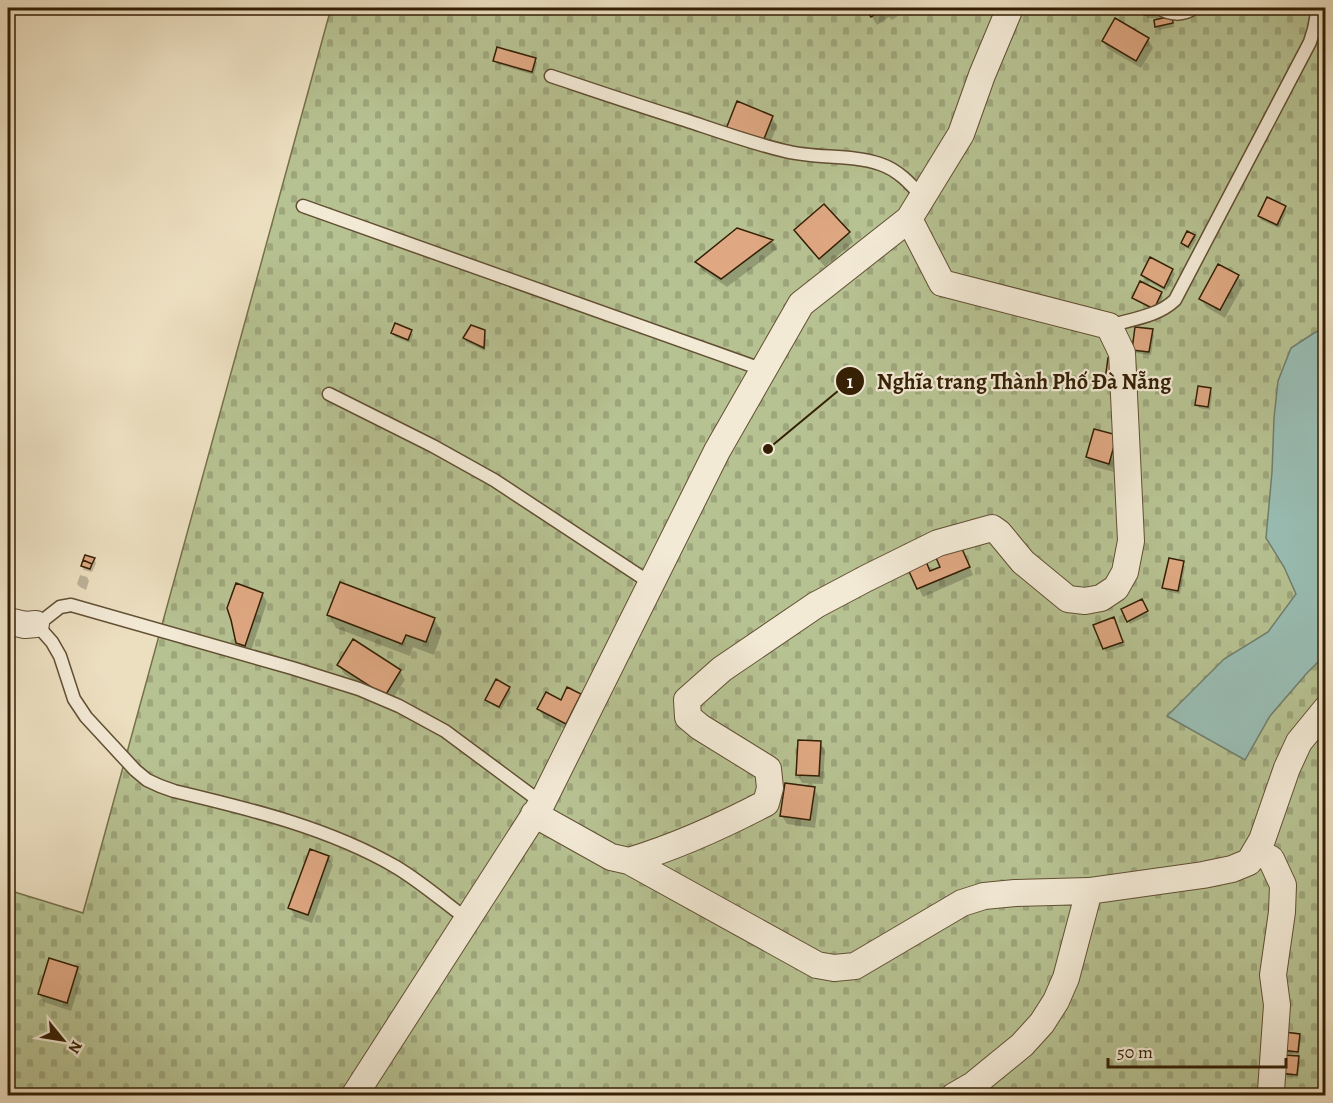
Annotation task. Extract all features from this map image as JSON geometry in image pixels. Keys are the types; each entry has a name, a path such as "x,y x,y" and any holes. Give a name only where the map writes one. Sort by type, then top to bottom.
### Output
{"street":[{"path":"354,1095 538,808 717,451 801,304 915,208 961,134 982,75 1010,8"},
{"path":"629,861 743,815 766,803 770,788 768,769 700,727 688,717 687,700 722,669 816,605 938,543 992,528 999,533 1023,562 1068,599 1085,602 1101,598 1116,588 1125,572 1131,541 1122,353 1108,326 942,283 915,208"},
{"path":"8,621 25,625 36,624"},
{"path":"538,808 611,857 629,861 817,964 834,968 855,966 962,903 984,896 1089,891 1203,875 1233,869 1249,862 1262,840 1287,768 1299,742 1326,709"},
{"path":"1256,851 1271,859 1283,885 1282,912 1273,975 1277,1005 1272,1095"},
{"path":"954,1095 973,1085 1022,1045 1042,1023 1056,1001 1066,978 1089,891"}],"lane":[{"path":"1159,8 1173,14 1194,8"},
{"path":"1108,326 1160,311 1175,300 1310,42 1317,8"},
{"path":"551,76 786,152 864,160 879,164 900,175 911,184 915,208"},
{"path":"303,206 764,370"},
{"path":"329,394 433,446 494,480 652,584"},
{"path":"467,919 397,868 350,844 321,832 174,791 147,780 128,763 80,709 74,699 60,656 52,642 36,624 60,607 71,605 270,661 359,689 399,706 444,731 538,808"}],"green space":[{"path":"331,8 1325,8 1325,1095 8,1095 8,890 83,913"}],"water":[{"path":"1325,328 1325,655 1270,716 1245,760 1167,716 1224,659 1268,632 1296,594 1284,567 1266,538 1278,381 1291,348"}],"building":[{"path":"864,8 894,8 886,13 883,9 871,17"},
{"path":"1144,8 1165,8 1165,15 1144,15"},
{"path":"1172,16 1173,23 1155,27 1154,20"},
{"path":"1115,18 1149,38 1136,61 1102,41"},
{"path":"497,47 536,58 532,72 493,61"},
{"path":"737,101 773,116 762,144 726,129"},
{"path":"1267,197 1286,206 1277,225 1258,216"},
{"path":"824,204 850,232 819,259 794,230"},
{"path":"737,228 773,240 721,279 695,262"},
{"path":"1187,231 1195,235 1188,247 1181,243"},
{"path":"1150,257 1173,269 1164,288 1141,275"},
{"path":"1218,264 1239,275 1220,310 1199,299"},
{"path":"1140,281 1162,292 1154,309 1132,298"},
{"path":"395,323 412,330 408,340 391,333"},
{"path":"471,325 485,330 484,348 463,338"},
{"path":"1135,327 1153,329 1149,352 1132,350"},
{"path":"1108,358 1119,360 1116,381 1105,380"},
{"path":"1198,386 1211,388 1208,407 1195,405"},
{"path":"1094,429 1117,435 1109,464 1086,457"},
{"path":"959,542 970,567 917,589 907,567 925,559 930,571 940,567 934,553"},
{"path":"85,555 95,558 92,564 83,560"},
{"path":"1169,558 1184,561 1178,591 1162,588"},
{"path":"83,560 92,564 90,569 81,566"},
{"path":"340,582 435,618 426,642 406,635 402,644 327,615"},
{"path":"236,583 263,593 245,646 236,643 227,608"},
{"path":"1142,599 1148,611 1127,622 1121,609"},
{"path":"1114,617 1123,642 1103,649 1093,625"},
{"path":"353,639 401,670 385,696 337,665"},
{"path":"496,679 510,687 499,707 485,700"},
{"path":"567,687 581,694 566,724 537,709 546,692 561,700"},
{"path":"798,740 821,741 819,776 796,775"},
{"path":"785,783 815,787 810,820 780,816"},
{"path":"310,849 329,856 308,915 288,908"},
{"path":"49,958 78,967 67,1003 38,994"},
{"path":"1285,1032 1300,1034 1298,1052 1282,1050"},
{"path":"1283,1055 1299,1056 1297,1075 1280,1073"}],"place":[{"name":"Nghĩa trang Thành Phố Đà Nẵng","path":"768,449"}]}
